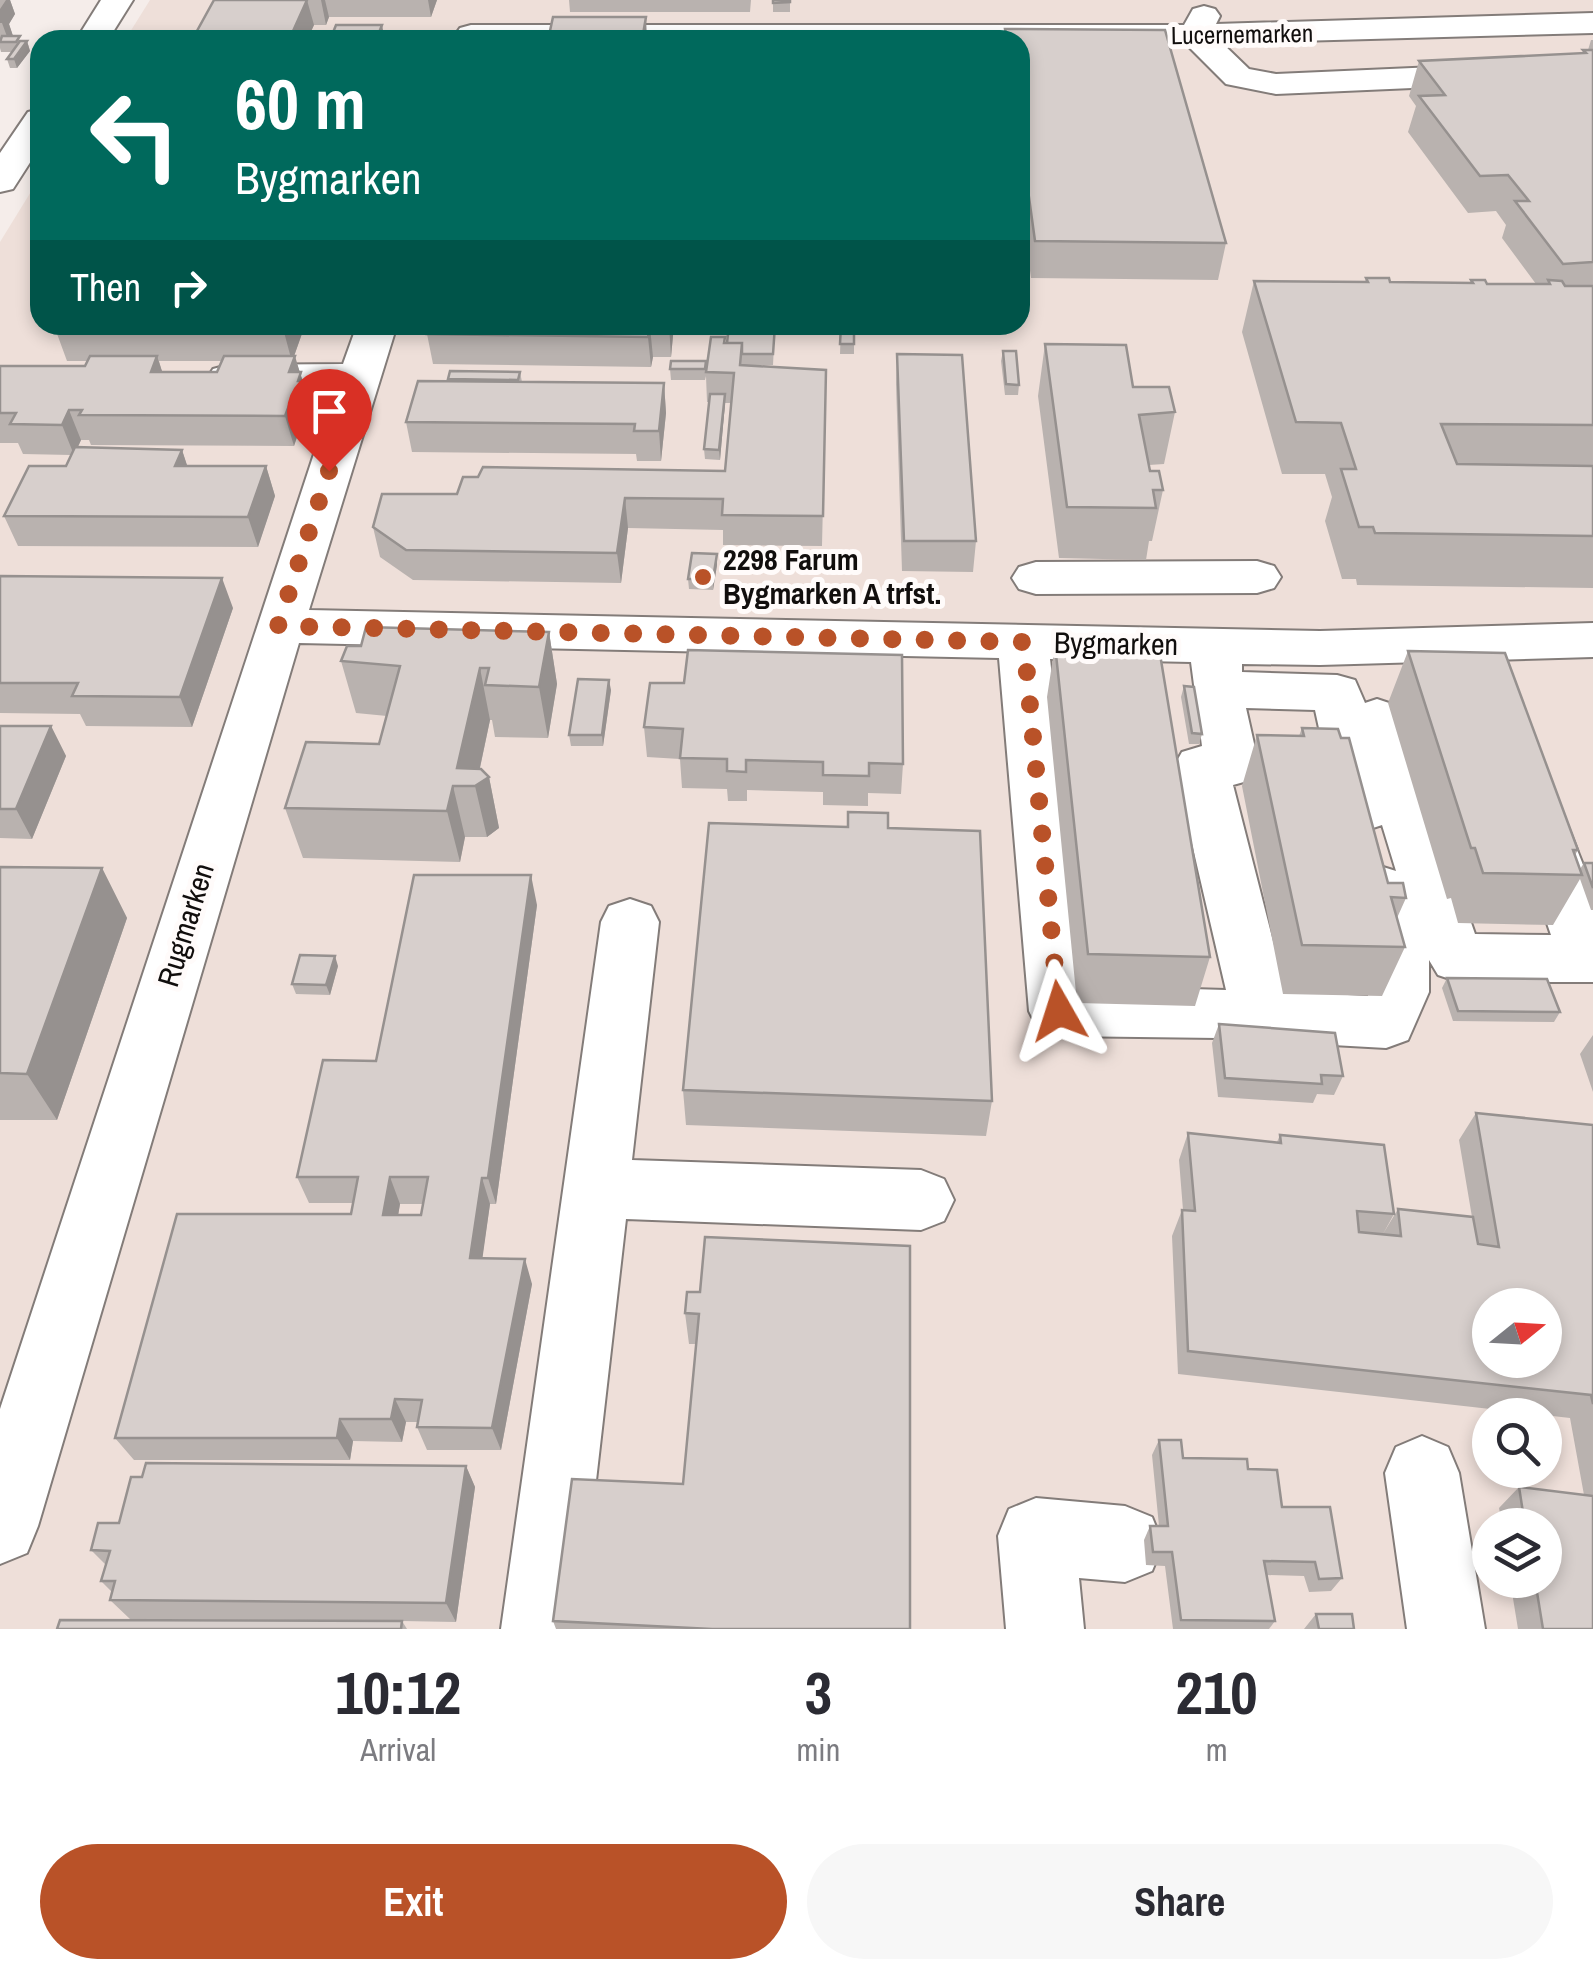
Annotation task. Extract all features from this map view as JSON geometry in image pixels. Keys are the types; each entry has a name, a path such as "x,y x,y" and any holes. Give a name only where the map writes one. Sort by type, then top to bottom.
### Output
{"street":[{"path":"98,30 118,0"},
{"path":"472,30 482,0"},
{"path":"1204,0 1204,14 1195,35 1238,77 1276,84 1593,70"},
{"path":"1403,0 1441,28"},
{"name":"Lucernemarken","path":"1030,35 1195,35 1593,23"},
{"path":"0,181 30,135"},
{"path":"183,378 368,351"},
{"name":"Rugmarken","path":"0,1526 278,626 368,351"},
{"path":"1036,578 1257,576"},
{"name":"Bygmarken","path":"278,626 1024,642 1217,668 1356,648 1593,640"},
{"path":"1024,642 1059,1011 1218,1014"},
{"path":"1478,645 1498,701"},
{"path":"1356,648 1443,933 1459,958 1588,959 1530,793"},
{"path":"1217,668 1337,693 1400,965 1396,1010 1386,1022 1262,1016 1201,766 1232,766 1217,668"},
{"path":"540,1629 630,922"},
{"path":"596,1188 921,1200"},
{"path":"1422,1473 1446,1629"},
{"path":"1045,1629 1036,1536 1125,1544"}],"shaded area":[{"path":"150,0 1593,0 1593,1629 0,1629 0,242 30,193 30,335 1030,335 1030,30 131,30"}],"building":[{"path":"214,0 307,0 294,30 198,30"},
{"path":"553,17 646,17 644,30 550,30"},
{"path":"336,25 382,25 380,30 334,30"},
{"path":"1005,29 1165,30 1226,243 1035,241 1030,205 1030,30"},
{"path":"2,36 20,36 16,42 0,42"},
{"path":"20,41 27,41 14,59 7,59"},
{"path":"1583,50 1593,50 1593,262 1563,264 1515,201 1529,201 1508,175 1480,176 1419,96 1445,95 1419,61 1586,53"},
{"path":"1366,278 1389,278 1390,282 1485,280 1487,284 1550,284 1548,280 1562,281 1565,286 1593,286 1593,425 1441,424 1457,464 1593,466 1593,536 1375,533 1373,527 1359,527 1341,469 1356,469 1341,423 1296,422 1254,281 1368,282"},
{"path":"501,335 648,335 648,337"},
{"path":"728,335 774,335 773,354 742,354 742,343 727,343"},
{"path":"840,335 854,335 854,344 840,344"},
{"path":"711,337 725,337 724,343 742,343 740,365 826,370 823,516 722,515 723,499 625,498 617,553 406,550 373,527 382,494 457,494 463,477 478,477 483,467 725,471 734,373 706,372"},
{"path":"1045,344 1126,345 1133,387 1169,387 1175,412 1139,415 1150,471 1159,471 1163,490 1153,490 1156,508 1067,507"},
{"path":"1003,351 1016,351 1019,385 1006,384"},
{"path":"897,354 962,355 976,541 904,541"},
{"path":"90,356 157,356 151,372 217,372 224,356 295,356 289,372 301,372 298,381 310,381 306,395 293,395 285,416 79,415 82,410 69,410 62,425 10,424 16,413 0,413 0,366 85,366"},
{"path":"671,361 706,361 705,369 670,369"},
{"path":"450,371 520,372 518,380 448,379"},
{"path":"418,381 664,383 659,431 634,431 635,424 406,422"},
{"path":"710,394 725,394 719,450 704,449"},
{"path":"75,447 182,450 175,466 266,466 248,517 4,516 29,466 66,466"},
{"path":"692,553 717,554 713,579 688,579"},
{"path":"0,576 222,578 180,697 72,696 78,683 0,683"},
{"path":"366,627 549,632 539,687 485,685 489,668 480,668 457,768 481,769 489,777 475,786 453,786 447,811 285,808 306,742 379,744 400,666 341,661 347,646 361,646"},
{"path":"1055,645 1159,648 1210,957 1088,954"},
{"path":"688,650 902,655 903,764 869,763 869,776 823,775 823,762 746,760 746,772 727,771 727,759 680,758 683,729 644,727 650,683 684,683"},
{"path":"1408,651 1505,653 1578,850 1573,850 1582,875 1483,873 1475,848 1471,848"},
{"path":"578,679 609,680 602,735 569,735"},
{"path":"1184,686 1194,687 1202,734 1192,733"},
{"path":"0,726 51,726 16,809 0,809"},
{"path":"1302,728 1338,729 1341,738 1349,738 1388,883 1403,883 1406,898 1391,897 1405,947 1302,945 1257,735 1304,736"},
{"path":"848,812 888,813 888,828 980,831 992,1101 683,1090 709,823 848,827"},
{"path":"1584,863 1593,863 1593,888"},
{"path":"0,867 102,868 27,1074 0,1073"},
{"path":"414,875 531,875 488,1178 482,1178 470,1258 525,1259 492,1428 417,1427 422,1400 395,1399 391,1419 340,1419 337,1438 115,1438 177,1214 351,1214 358,1177 297,1177 323,1060 376,1061","holes":["390,1177 428,1177 421,1215 383,1215"]},
{"path":"300,955 335,956 326,985 292,984"},
{"path":"1447,978 1547,979 1560,1012 1458,1011"},
{"path":"1219,1024 1335,1033 1343,1076 1321,1075 1322,1084 1225,1078"},
{"path":"1476,1113 1593,1125 1593,1404 1591,1395 1188,1351 1182,1210 1195,1211 1188,1133 1281,1143 1280,1135 1384,1145 1394,1214 1357,1211 1359,1232 1401,1236 1398,1209 1473,1217 1478,1244 1499,1247"},
{"path":"705,1237 910,1246 910,1629 712,1629 553,1621 572,1479 683,1484 699,1314 685,1313 687,1292 700,1292"},
{"path":"1159,1440 1181,1440 1183,1458 1247,1459 1248,1469 1277,1470 1282,1507 1330,1507 1342,1578 1319,1579 1315,1562 1264,1561 1275,1621 1181,1620 1172,1552 1153,1552 1150,1526 1168,1526"},
{"path":"146,1463 466,1466 446,1603 110,1600 115,1581 101,1581 110,1551 91,1550 98,1523 119,1523 131,1477 142,1477"},
{"path":"1519,1488 1593,1496 1593,1629 1543,1629 1538,1598 1562,1598 1562,1508 1522,1508"},
{"path":"1316,1614 1352,1614 1354,1629 1319,1629"},
{"path":"60,1620 402,1621 401,1629 57,1629"}],"place":[{"name":"2298 Farum Bygmarken A trfst.","path":"703,577"}],"route":[{"path":"329,471 278,626 1024,642 1059,1011"}]}
